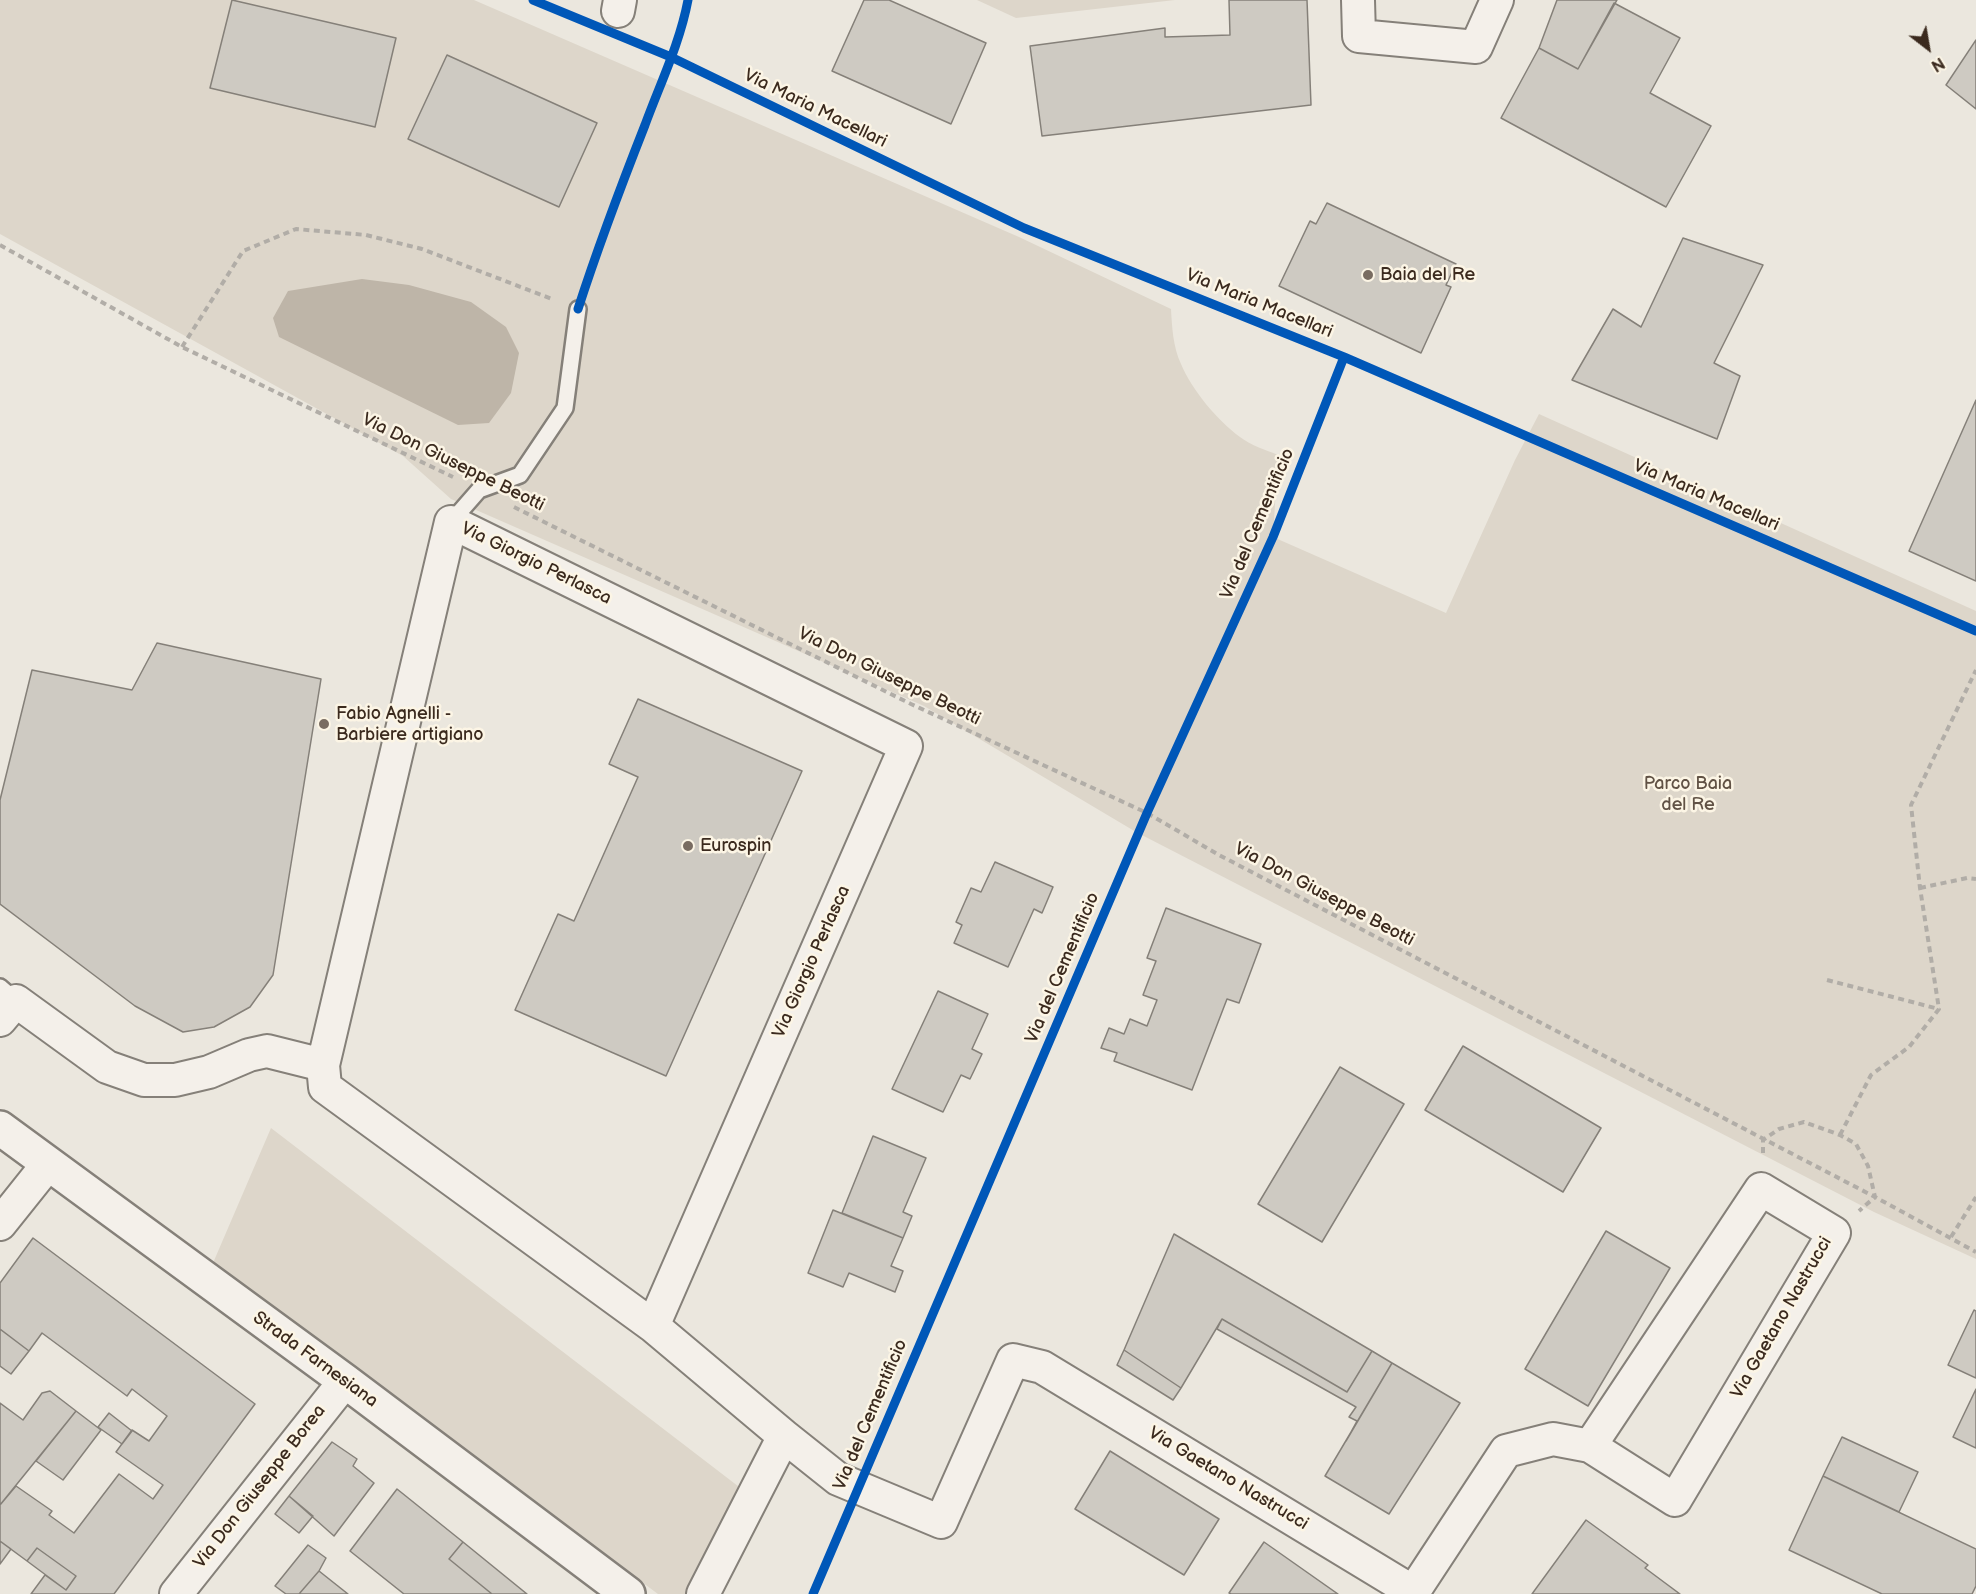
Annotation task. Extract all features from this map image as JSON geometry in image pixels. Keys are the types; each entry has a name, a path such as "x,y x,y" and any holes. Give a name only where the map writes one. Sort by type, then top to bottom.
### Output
{"street":[{"path":"1358,0 1359,36 1476,47 1497,0"},
{"name":"Via Giorgio Perlasca","path":"323,1065 451,522 906,746 653,1326"},
{"path":"5,1003 107,1067 144,1080 175,1080 209,1072 249,1055 267,1051 323,1065 325,1087 653,1326 784,1436 703,1594"},
{"name":"Strada Farnesiana","path":"0,1128 345,1381 628,1594"},
{"path":"0,1224 48,1164"},
{"path":"1590,1446 1761,1189"},
{"name":"Via Gaetano Nastrucci","path":"784,1436 838,1479 941,1522 1013,1360 1042,1367 1413,1593 1506,1451 1553,1439 1590,1446 1675,1500 1834,1233 1761,1189"},
{"name":"Via Don Giuseppe Borea","path":"176,1594 345,1381"}],"lane":[{"path":"451,522 479,490 520,475 565,408 578,309"}],"path":[{"path":"183,347 243,251 296,229 366,236 422,249 578,309"},
{"path":"1840,1135 1871,1075 1909,1047 1939,1009 1920,888 1911,805 1976,670"},
{"path":"1143,824 1152,802"},
{"path":"1920,888 1967,878 1976,879"},
{"path":"1827,980 1939,1009"},
{"path":"1761,1189 1763,1140 1779,1129 1804,1122 1840,1135 1856,1144 1868,1166 1875,1197 1834,1233"},
{"path":"1950,1237 1976,1197"}],"green space":[{"name":"Parco Baia del Re","path":"0,0 474,0 1019,237 1171,309 1176,351 1198,394 1240,437 1278,455 1273,537 1446,613 1515,460 1539,414 1976,611 1976,1259 1874,1212 1136,832 924,706 451,499 403,456 0,234"},
{"path":"977,0 1175,0 1016,18"},
{"path":"271,1128 747,1493 695,1594 658,1594 213,1263"}],"shaded area":[{"path":"362,279 409,285 471,302 506,327 519,353 511,393 489,423 458,425 279,337 273,318 288,291"}],"building":[{"path":"232,0 396,38 375,127 210,88"},
{"path":"864,0 889,0 986,43 951,124 832,71"},
{"path":"1229,0 1307,0 1311,105 1042,136 1030,46 1165,28 1165,37 1230,35"},
{"path":"1557,0 1617,0 1578,69 1539,48"},
{"path":"1614,3 1680,38 1650,93 1711,126 1666,207 1501,118 1539,48 1578,69"},
{"path":"1976,40 1976,109 1946,85"},
{"path":"447,55 597,123 559,207 408,139"},
{"name":"Baia del Re","path":"1327,203 1456,264 1446,285 1451,287 1421,353 1279,286 1310,221 1316,224"},
{"path":"1683,238 1763,265 1714,363 1740,376 1717,439 1572,380 1613,309 1641,327"},
{"path":"1976,400 1976,581 1909,551"},
{"path":"157,643 321,679 273,975 250,1007 214,1027 183,1032 135,1006 0,904 0,800 32,670 132,690"},
{"name":"Eurospin","path":"638,699 802,771 666,1076 515,1010 558,914 574,921 638,777 609,764"},
{"path":"995,862 1053,887 1042,913 1034,909 1008,967 954,943 962,925 956,922 971,888 981,892"},
{"path":"1166,908 1261,944 1239,1003 1227,999 1192,1090 1114,1061 1117,1053 1101,1048 1109,1028 1124,1034 1130,1019 1147,1026 1157,1000 1143,995 1156,961 1147,958"},
{"path":"938,991 988,1014 972,1049 982,1054 970,1079 961,1075 943,1112 892,1089"},
{"path":"1463,1046 1601,1128 1563,1192 1425,1110"},
{"path":"1340,1067 1404,1104 1322,1242 1258,1204"},
{"path":"873,1136 926,1158 903,1212 912,1216 903,1238 842,1213"},
{"path":"833,1210 903,1238 891,1266 903,1271 895,1292 849,1273 843,1287 808,1273"},
{"path":"1606,1231 1670,1268 1588,1406 1525,1369"},
{"path":"1174,1234 1372,1351 1347,1392 1222,1319 1181,1388 1124,1350"},
{"path":"33,1238 255,1404 114,1594 31,1594 45,1575 66,1590 76,1576 37,1548 27,1561 0,1541 0,1505 16,1486 52,1511 49,1515 74,1533 119,1474 153,1499 163,1485 116,1452 132,1430 149,1441 167,1416 132,1389 127,1396 42,1333 29,1351 0,1329 0,1283"},
{"path":"1974,1310 1976,1311 1976,1378 1948,1365"},
{"path":"1222,1319 1347,1392 1372,1351 1392,1363 1346,1441 1357,1421 1349,1417 1356,1407 1217,1329"},
{"path":"0,1329 29,1351 11,1374 0,1366"},
{"path":"1124,1350 1181,1388 1173,1400 1117,1365"},
{"path":"1392,1363 1460,1403 1389,1514 1325,1476"},
{"path":"1976,1389 1976,1448 1953,1437"},
{"path":"50,1391 76,1411 0,1505 0,1403 23,1420 42,1393"},
{"path":"76,1411 101,1430 63,1480 36,1461"},
{"path":"109,1413 132,1431 122,1444 98,1427"},
{"path":"1842,1437 1918,1472 1899,1512 1823,1476"},
{"path":"332,1442 357,1459 353,1466 374,1483 334,1536 289,1496"},
{"path":"1110,1451 1219,1519 1184,1575 1075,1509"},
{"path":"1823,1476 1976,1549 1976,1586 1972,1594 1882,1594 1789,1550"},
{"path":"397,1489 463,1542 449,1559 492,1594 404,1594 350,1551"},
{"path":"289,1496 313,1516 299,1533 275,1514"},
{"path":"1586,1520 1648,1565 1645,1568 1680,1594 1532,1594"},
{"path":"0,1541 11,1549 0,1564"},
{"path":"463,1542 527,1594 492,1594 449,1559"},
{"path":"1264,1542 1338,1594 1229,1593"},
{"path":"308,1545 326,1558 319,1571 299,1594 286,1594 275,1586"},
{"path":"37,1548 76,1576 66,1590 27,1561"},
{"path":"319,1571 348,1594 299,1594"}],"cycle path":[{"name":"Via Maria Macellari","path":"533,0 671,57 1024,228 1344,357 1976,631"},
{"path":"578,309 610,217 675,48 688,0"},
{"name":"Via del Cementificio","path":"813,1594 1147,813 1273,537 1344,357"}],"place":[{"name":"Baia del Re","path":"1368,275"},
{"name":"Fabio Agnelli - Barbiere artigiano","path":"324,724"},
{"name":"Eurospin","path":"688,846"}]}
